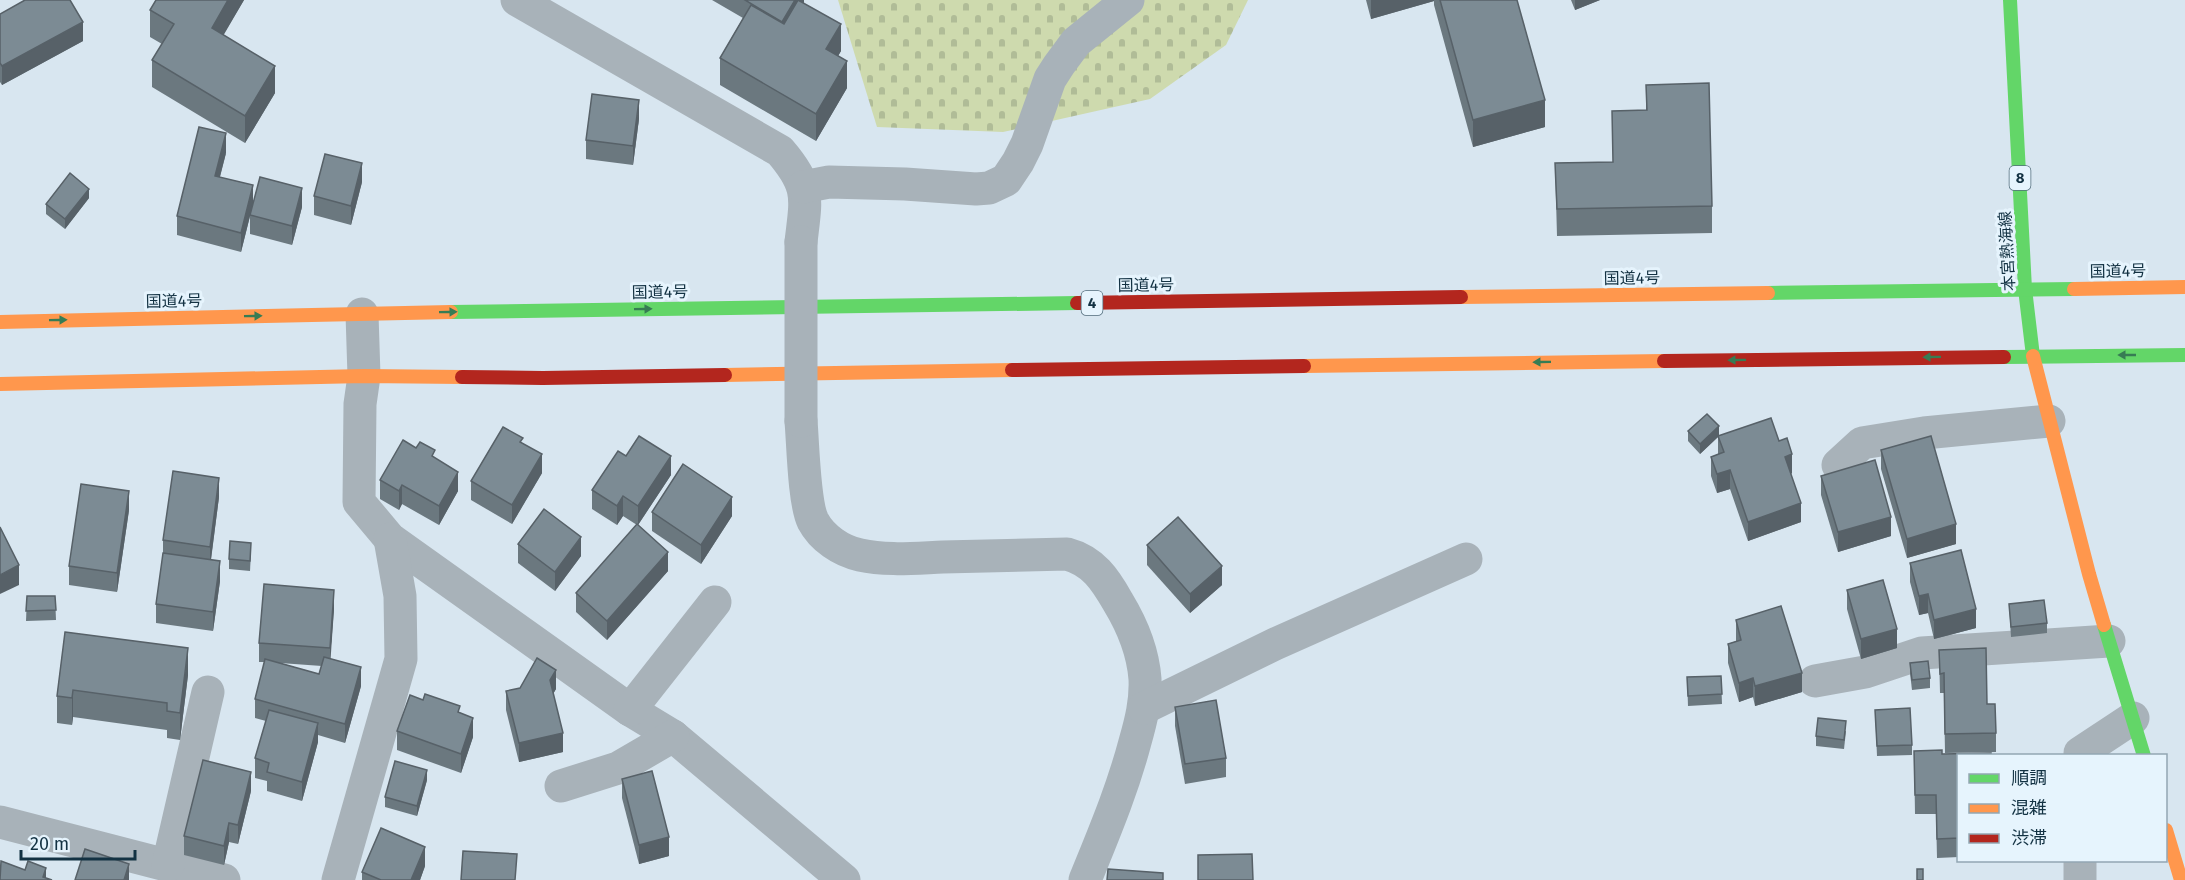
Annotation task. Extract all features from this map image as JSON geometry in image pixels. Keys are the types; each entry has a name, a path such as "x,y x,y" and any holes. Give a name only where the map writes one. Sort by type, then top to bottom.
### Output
{"main road":[{"name":"本宮熱海線","path":"2010,0 2025,289 2033,356 2089,574 2143,754"},
{"name":"国道4号","path":"0,322 362,314 2185,287"},
{"path":"0,384 364,376 543,378 2185,355"},
{"path":"2167,833 2181,880"}],"street":[{"path":"517,0 780,151 796,169 806,198 801,242 801,421 808,502 818,530 829,541 859,555 905,558 1067,554 1079,557 1094,566 1109,585 1128,618 1141,658 1145,680 1144,708 1123,787 1085,880"},
{"path":"803,187 829,182 976,189 989,188 1006,180 1027,144 1050,79 1076,42 1128,0"},
{"path":"362,314 364,376 360,404 359,502 390,539 630,710 673,736 844,880"},
{"path":"1838,465 1862,443 1924,432 2049,420"},
{"path":"338,880 401,659 400,596 390,539"},
{"path":"1144,708 1275,644 1466,559"},
{"path":"630,710 715,602"},
{"path":"1815,681 1865,672 1923,653 2109,641"},
{"path":"168,865 208,692"},
{"path":"2080,754 2133,718"},
{"path":"561,786 618,768 673,736"},
{"path":"0,822 224,880"},
{"path":"2080,862 2080,880"}],"green space":[{"path":"838,0 1248,0 1226,45 1150,99 1003,132 877,127"}],"building":[{"path":"25,0 70,0 83,22 2,66 0,63 0,14"},
{"path":"156,0 228,0 212,28 275,66 245,116 152,60 174,24 150,10"},
{"path":"745,0 795,0 782,22"},
{"path":"798,0 841,24 826,49 847,61 816,114 720,58 751,5 784,24"},
{"path":"1440,0 1517,0 1545,100 1473,120"},
{"path":"1709,83 1712,206 1557,209 1555,163 1613,162 1612,111 1647,110 1646,85"},
{"path":"592,94 639,100 633,146 586,140"},
{"path":"199,127 226,133 215,176 253,185 241,233 177,216"},
{"path":"325,154 362,163 351,206 314,196"},
{"path":"70,173 89,189 65,219 46,204"},
{"path":"260,177 302,188 292,226 250,215"},
{"path":"1707,414 1719,426 1700,444 1688,431"},
{"path":"1771,418 1779,441 1787,438 1792,454 1785,457 1801,503 1748,522 1730,470 1717,474 1711,457 1724,452 1718,436"},
{"path":"503,427 523,438 520,442 542,454 512,505 471,481"},
{"path":"639,436 671,456 638,506 623,496 617,506 592,490 618,451 626,456"},
{"path":"1931,436 1956,524 1907,539 1881,450"},
{"path":"403,440 416,448 420,442 435,450 432,456 458,472 439,506 402,485 399,491 380,480"},
{"path":"1875,460 1891,517 1838,532 1821,476"},
{"path":"683,464 732,497 701,545 652,512"},
{"path":"173,471 219,478 210,547 163,540"},
{"path":"81,484 129,491 117,573 69,566"},
{"path":"544,509 581,537 555,572 518,544"},
{"path":"1178,517 1222,566 1190,594 1147,545"},
{"path":"637,524 668,552 607,621 576,593"},
{"path":"0,527 19,565 0,575"},
{"path":"230,541 251,543 250,561 229,559"},
{"path":"1961,550 1976,609 1934,620 1928,594 1919,596 1910,563"},
{"path":"163,553 220,561 213,612 156,604"},
{"path":"1883,580 1897,629 1861,639 1847,590"},
{"path":"264,584 334,590 330,648 259,643"},
{"path":"27,596 55,596 56,610 26,611"},
{"path":"2044,600 2047,623 2011,627 2009,604"},
{"path":"1781,606 1802,673 1755,686 1753,678 1739,683 1728,644 1741,640 1736,620"},
{"path":"65,632 188,648 180,713 167,711 167,703 73,690 72,698 57,696"},
{"path":"1986,648 1987,704 1995,704 1996,733 1945,734 1944,673 1940,674 1939,650"},
{"path":"324,657 361,667 345,724 255,699 265,659 319,674"},
{"path":"537,658 556,670 550,680 563,733 519,743 506,691 520,688"},
{"path":"1928,661 1930,678 1912,680 1910,663"},
{"path":"1721,676 1722,694 1688,696 1687,677"},
{"path":"425,694 460,706 458,712 473,718 461,754 397,731 410,695 423,700"},
{"path":"1216,700 1226,758 1185,764 1175,707"},
{"path":"1910,708 1912,745 1877,746 1875,710"},
{"path":"269,710 318,723 302,782 267,772 269,763 255,758"},
{"path":"1818,718 1846,721 1844,740 1816,736"},
{"path":"1942,750 1942,754 1991,753 1957,754 1957,838 1937,839 1936,795 1915,795 1914,751"},
{"path":"203,760 251,772 238,825 229,823 224,846 184,836"},
{"path":"395,761 427,770 417,806 385,797"},
{"path":"652,771 669,837 639,845 622,779"},
{"path":"381,828 425,847 411,880 381,880 362,872"},
{"path":"85,849 129,864 124,880 75,880"},
{"path":"463,851 517,854 515,880 461,880"},
{"path":"1252,854 1253,880 1198,880 1198,855"},
{"path":"1,861 25,870 28,861 46,868 43,877 52,880 0,880"},
{"path":"1108,869 1163,873 1163,880 1107,880"},
{"path":"1917,869 1923,869 1923,880 1917,880"}],"traffic: fast":[{"path":"2010,0 2025,289 2033,356"},
{"path":"1768,293 2074,289"},
{"path":"451,312 1077,303"},
{"path":"2004,357 2185,355"},
{"path":"2104,625 2143,754"}],"traffic: slow":[{"path":"2074,289 2185,287"},
{"path":"1461,297 1768,293"},
{"path":"0,322 451,312"},
{"path":"2033,356 2104,625"},
{"path":"1304,366 1664,361"},
{"path":"725,375 1012,370"},
{"path":"0,384 364,376 462,377"},
{"path":"2167,833 2181,880"}],"traffic: jam":[{"path":"1077,303 1461,297"},
{"path":"1664,361 2004,357"},
{"path":"1012,370 1304,366"},
{"path":"462,377 725,375"}]}
